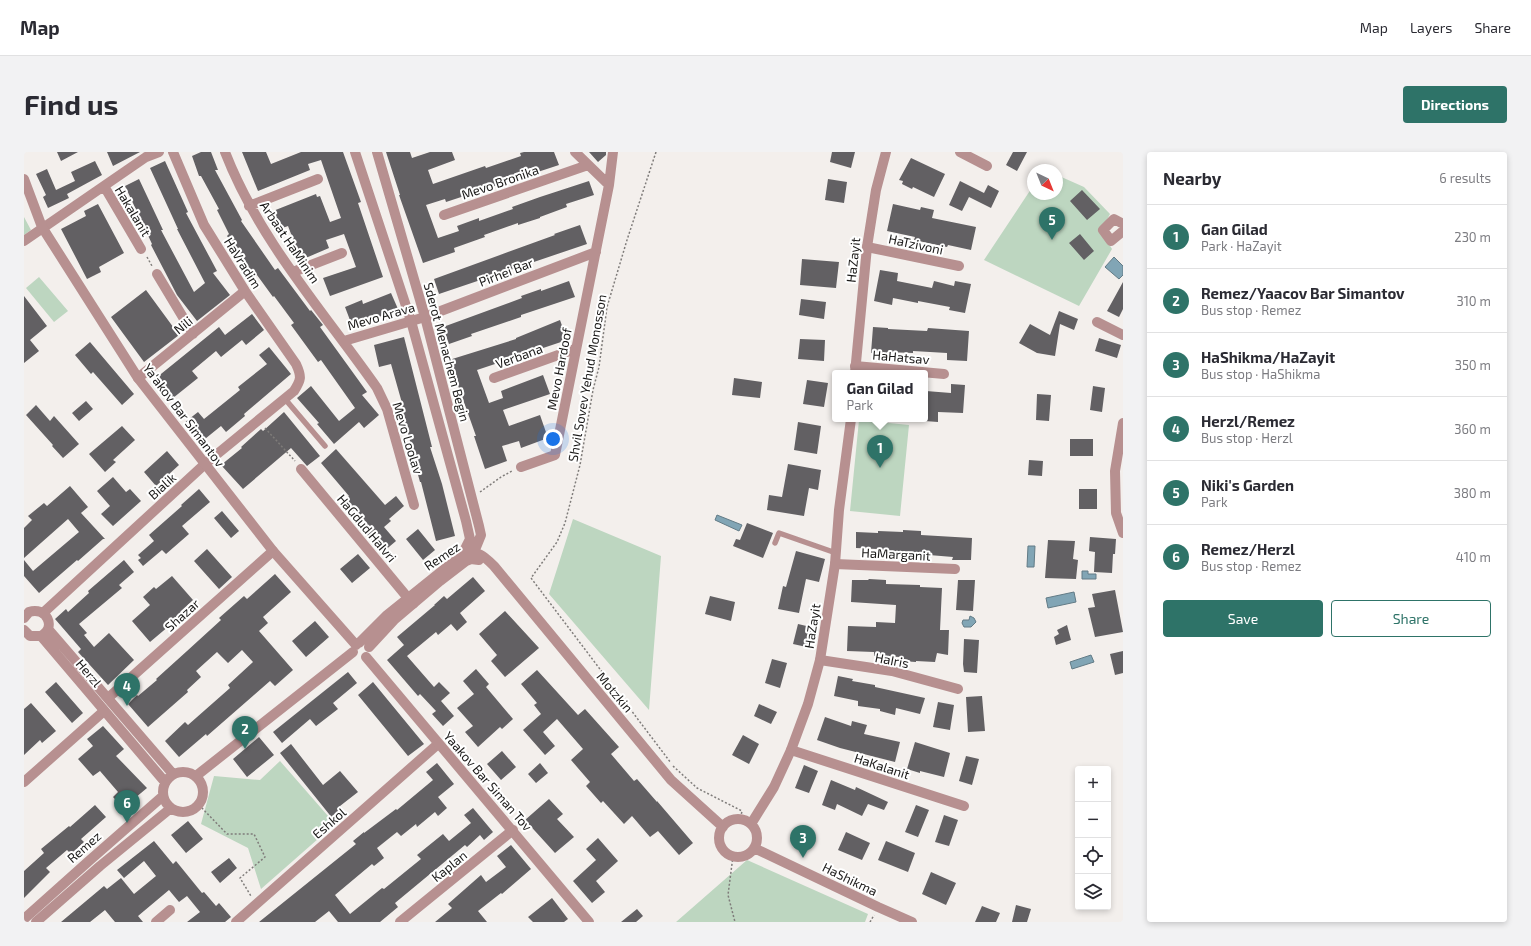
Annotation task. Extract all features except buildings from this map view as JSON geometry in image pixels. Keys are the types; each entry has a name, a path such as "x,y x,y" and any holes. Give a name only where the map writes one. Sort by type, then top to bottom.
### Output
{"street":[{"path":"24,240 104,186 145,155 159,152"},
{"name":"HaVradim","path":"173,152 204,225 245,291 296,364 300,372 300,382"},
{"name":"Arbaat HaMinim","path":"225,152 249,206 270,240 344,341"},
{"name":"Sderot Menachem Begin","path":"355,152 411,321 469,532 469,555"},
{"name":"Sderot Menachem Begin","path":"377,152 425,317 481,535 469,555"},
{"path":"575,152 609,185"},
{"name":"Mevo Hardoof","path":"521,467 555,455 609,185 613,152"},
{"name":"HaZayit","path":"855,370 867,247 876,190 886,152"},
{"path":"960,152 987,166"},
{"name":"Mevo Bronika","path":"444,215 588,165"},
{"name":"Ya'akov Bar Simantov","path":"24,179 42,227 138,378 273,551 359,647"},
{"path":"249,206 318,179"},
{"name":"Hakalanit","path":"104,186 141,249"},
{"path":"1123,224 1114,220 1103,230 1110,241 1123,231"},
{"name":"HaTzivoni","path":"867,247 959,266"},
{"name":"Pirhei Bar","path":"425,317 596,252"},
{"path":"293,272 342,253"},
{"path":"157,274 193,334"},
{"name":"Nili","path":"138,378 245,291"},
{"name":"Mevo Arava","path":"344,341 425,317"},
{"path":"1097,322 1123,335"},
{"name":"Mevo Loolav","path":"344,341 377,388 387,409 414,505"},
{"name":"Verbana","path":"494,378 575,349"},
{"name":"HaHatsav","path":"928,373 944,374"},
{"name":"Bialik","path":"43,612 205,464 294,391 300,382"},
{"name":"HaZayit","path":"751,824 774,787 791,750 808,704 820,660 835,564 839,510 851,422"},
{"path":"1123,423 1115,471 1119,494 1116,513 1123,533"},
{"name":"HaGdud HaIvri","path":"301,469 411,601"},
{"name":"Shazar","path":"108,698 273,551"},
{"name":"Remez","path":"196,776 394,620 411,601 466,561 469,555 494,566"},
{"name":"HaMarganit","path":"835,564 955,569"},
{"name":"Motzkin","path":"494,566 671,780 723,827"},
{"path":"24,631 33,637 44,633 49,622 43,612 36,610 26,612"},
{"name":"Herzl","path":"44,633 108,698 173,774"},
{"name":"Herzl","path":"44,633 104,711 165,782"},
{"path":"359,647 370,652 366,657 359,659 355,656 359,647"},
{"name":"Yaakov Bar Siman Tov","path":"366,657 589,922"},
{"name":"HaIris","path":"820,660 892,671 958,689"},
{"path":"24,782 104,711"},
{"name":"Eshkol","path":"236,922 438,744"},
{"name":"HaKalanit","path":"791,750 964,806"},
{"path":"179,772 185,772 196,776 203,787 204,794 199,805 188,812 181,812 171,808 163,796 163,786 165,782 173,774 179,772"},
{"name":"Remez","path":"24,919 163,796"},
{"name":"Remez","path":"36,922 100,866 171,808"},
{"path":"736,819 740,820 744,820 751,824 756,831 757,838 752,852 743,856 733,856 728,854 721,846 719,839 723,827 728,822 736,819"},
{"name":"Kaplan","path":"400,922 513,830"},
{"name":"HaShikma","path":"754,848 912,922"},
{"path":"156,922 170,910"}],"lane":[{"path":"285,399 325,446"},
{"path":"775,543 779,533 836,553"}],"path":[{"name":"Shvil Sovev Yehud Monosson","path":"656,152 627,240 608,307 599,367 593,390 580,465 565,523 556,542 531,578 673,766 697,788 742,811 740,820"},
{"name":"HaKalanit","path":"141,249 157,274"},
{"path":"258,420 301,469"},
{"path":"472,496 478,494 501,477 521,467"},
{"path":"199,805 227,834 254,834 265,857 240,878 256,904"},
{"path":"733,856 728,895 735,922"}],"green space":[{"path":"1063,178 1084,187 1110,214 1101,231 1112,249 1079,306 984,260 1027,195 1027,200 1063,200"},
{"path":"24,217 31,230 24,235"},
{"path":"39,277 68,311 54,322 26,288"},
{"path":"859,422 879,422 909,425 900,516 850,511"},
{"path":"573,519 661,556 649,710 549,594"},
{"path":"280,761 335,824 261,889 248,848 201,824 214,776 260,780"},
{"path":"747,860 868,914 865,922 676,922"}],"water":[{"path":"1114,257 1123,266 1123,275 1119,279 1105,267"},
{"path":"717,515 742,525 739,531 715,520"},
{"path":"1028,546 1035,546 1034,567 1027,567"},
{"path":"1082,571 1088,571 1088,574 1096,574 1096,579 1082,579"},
{"path":"1074,592 1076,602 1048,608 1046,598"},
{"path":"970,616 974,618 976,622 971,627 964,627 962,623 963,620 969,620"},
{"path":"1091,655 1094,662 1072,669 1070,662"}],"place":[{"name":"Niki's Garden","path":"1052,240"},
{"name":"Gan Gilad","path":"880,468"},
{"name":"Herzl/Remez","path":"127,706"},
{"name":"Remez/Yaacov Bar Simantov","path":"245,749"},
{"name":"Remez/Herzl","path":"127,823"},
{"name":"HaShikma/HaZayit","path":"803,858"}]}
